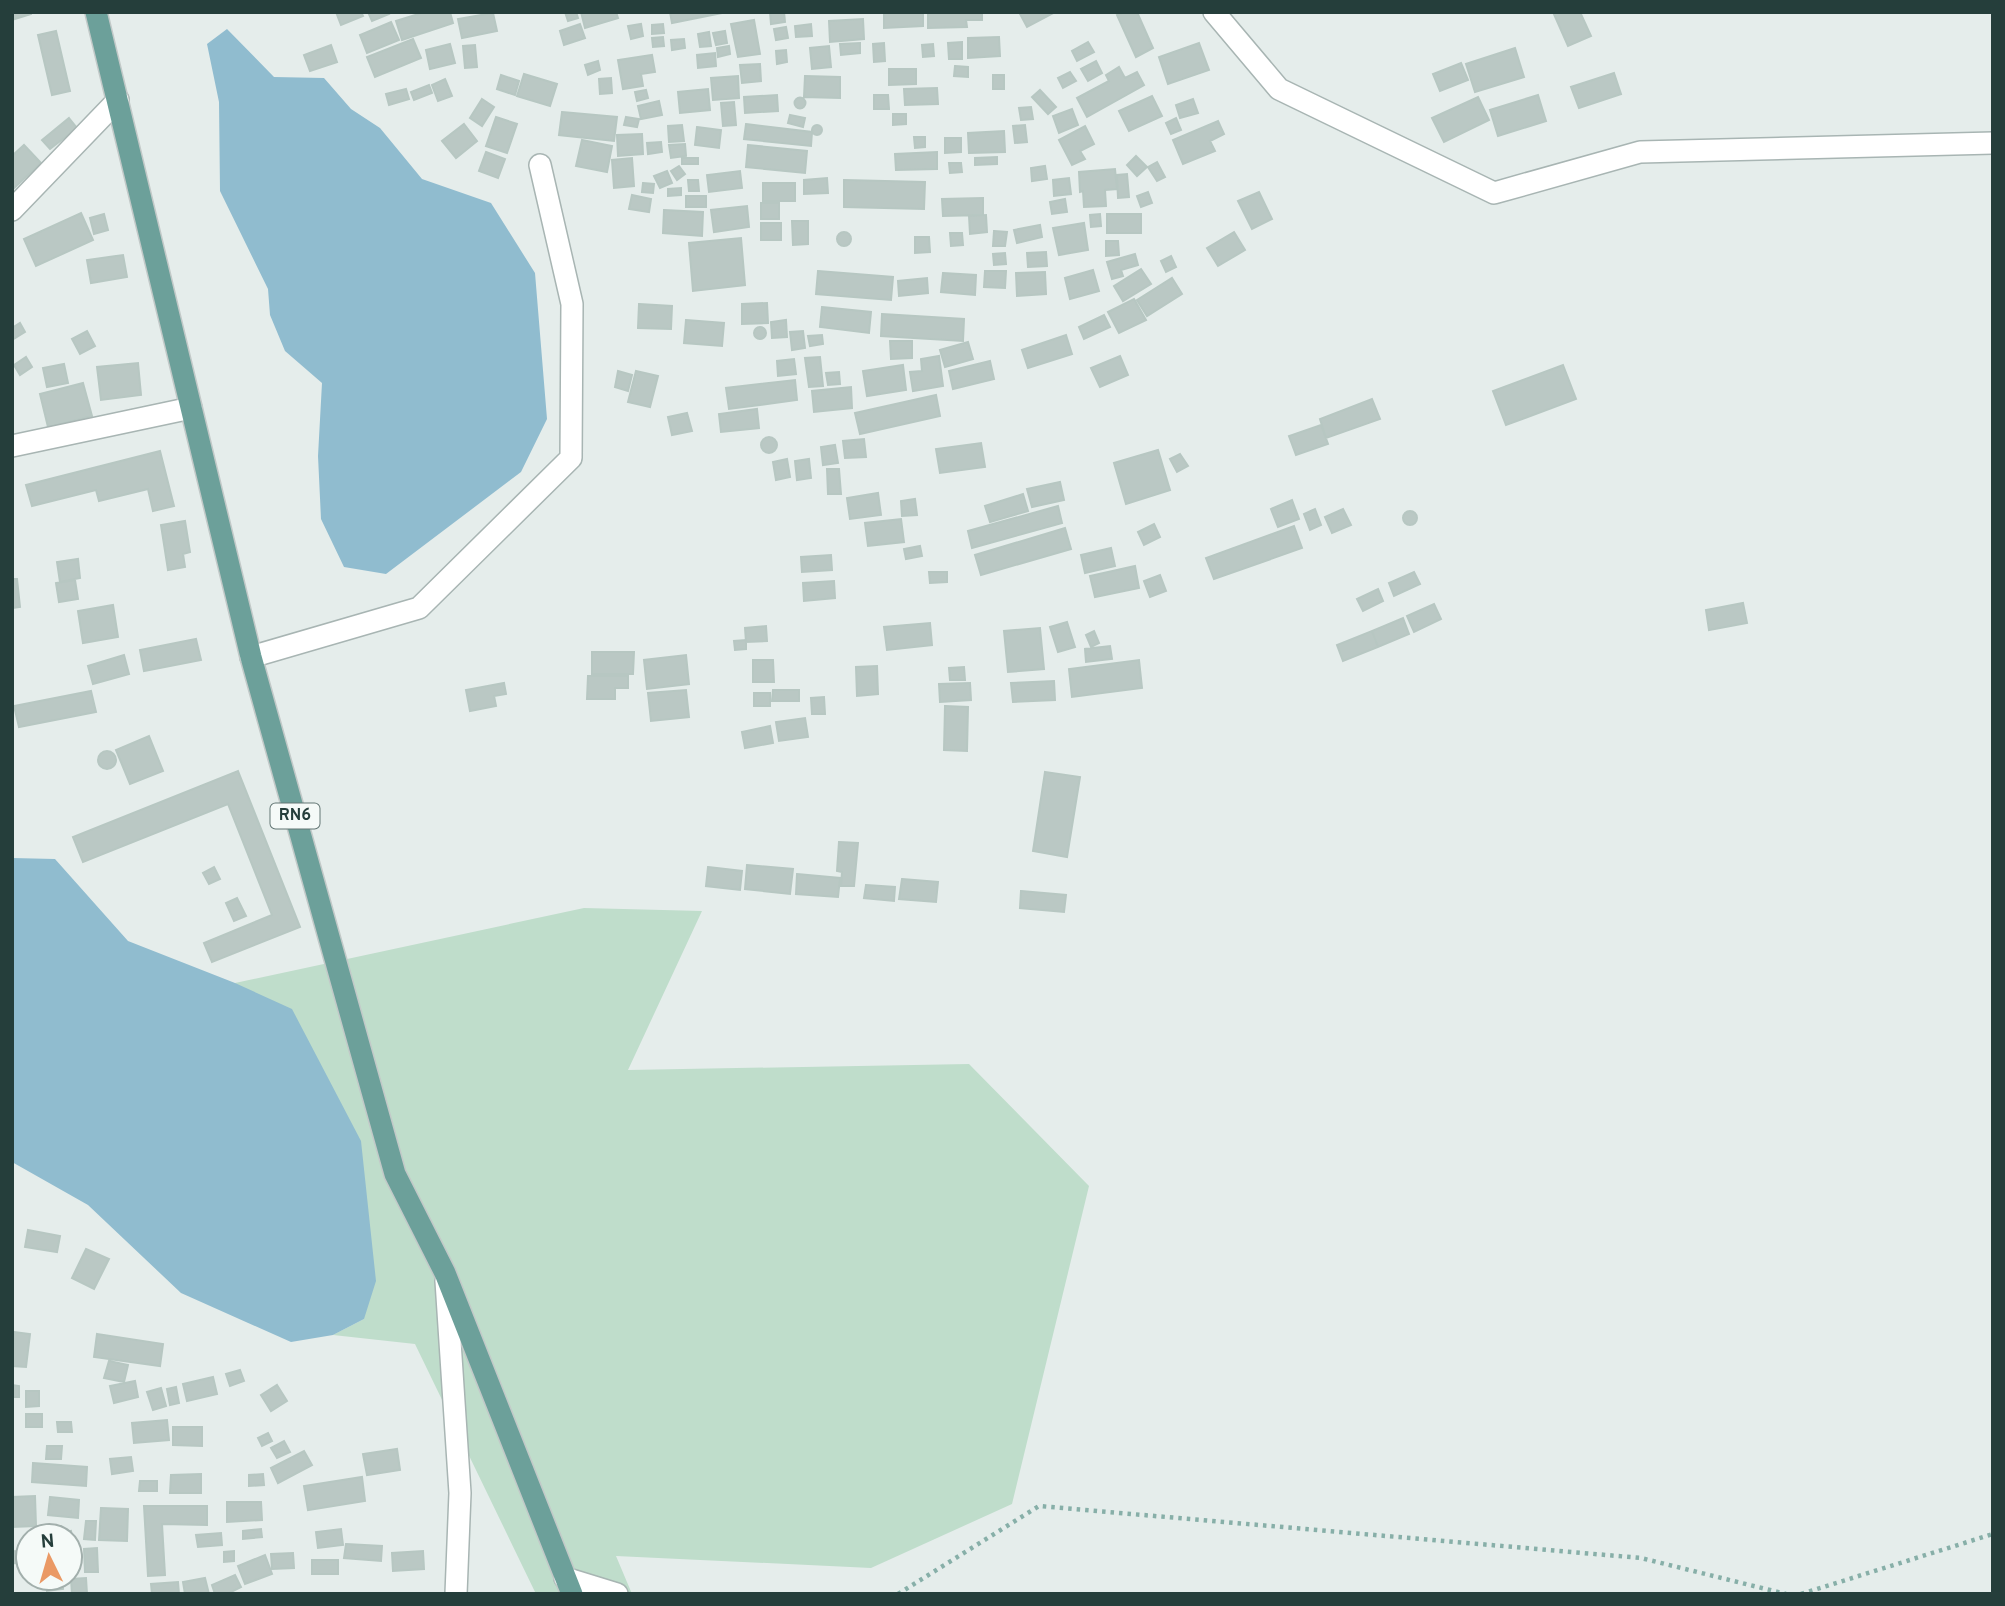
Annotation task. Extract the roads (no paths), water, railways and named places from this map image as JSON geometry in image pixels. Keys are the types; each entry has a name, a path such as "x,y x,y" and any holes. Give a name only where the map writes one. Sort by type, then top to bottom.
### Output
{"main road":[{"name":"RN6","path":"96,12 251,657 395,1174 445,1272 569,1586"}],"street":[{"path":"1214,12 1279,89 1494,193 1640,152 1993,143"},
{"path":"12,210 118,100"},
{"path":"251,657 419,608 571,458 572,304 540,165"},
{"path":"12,446 191,408"},
{"path":"445,1272 460,1493 456,1594"},
{"path":"569,1586 617,1594"}],"water":[{"path":"227,29 274,77 324,78 351,109 380,128 422,179 491,203 535,273 547,419 521,472 386,574 344,567 321,519 318,456 322,383 285,351 270,315 268,289 220,191 219,102 207,44"},
{"path":"12,858 55,859 128,941 235,983 292,1009 361,1141 376,1281 364,1319 333,1335 291,1342 181,1293 88,1205 12,1162"}]}
